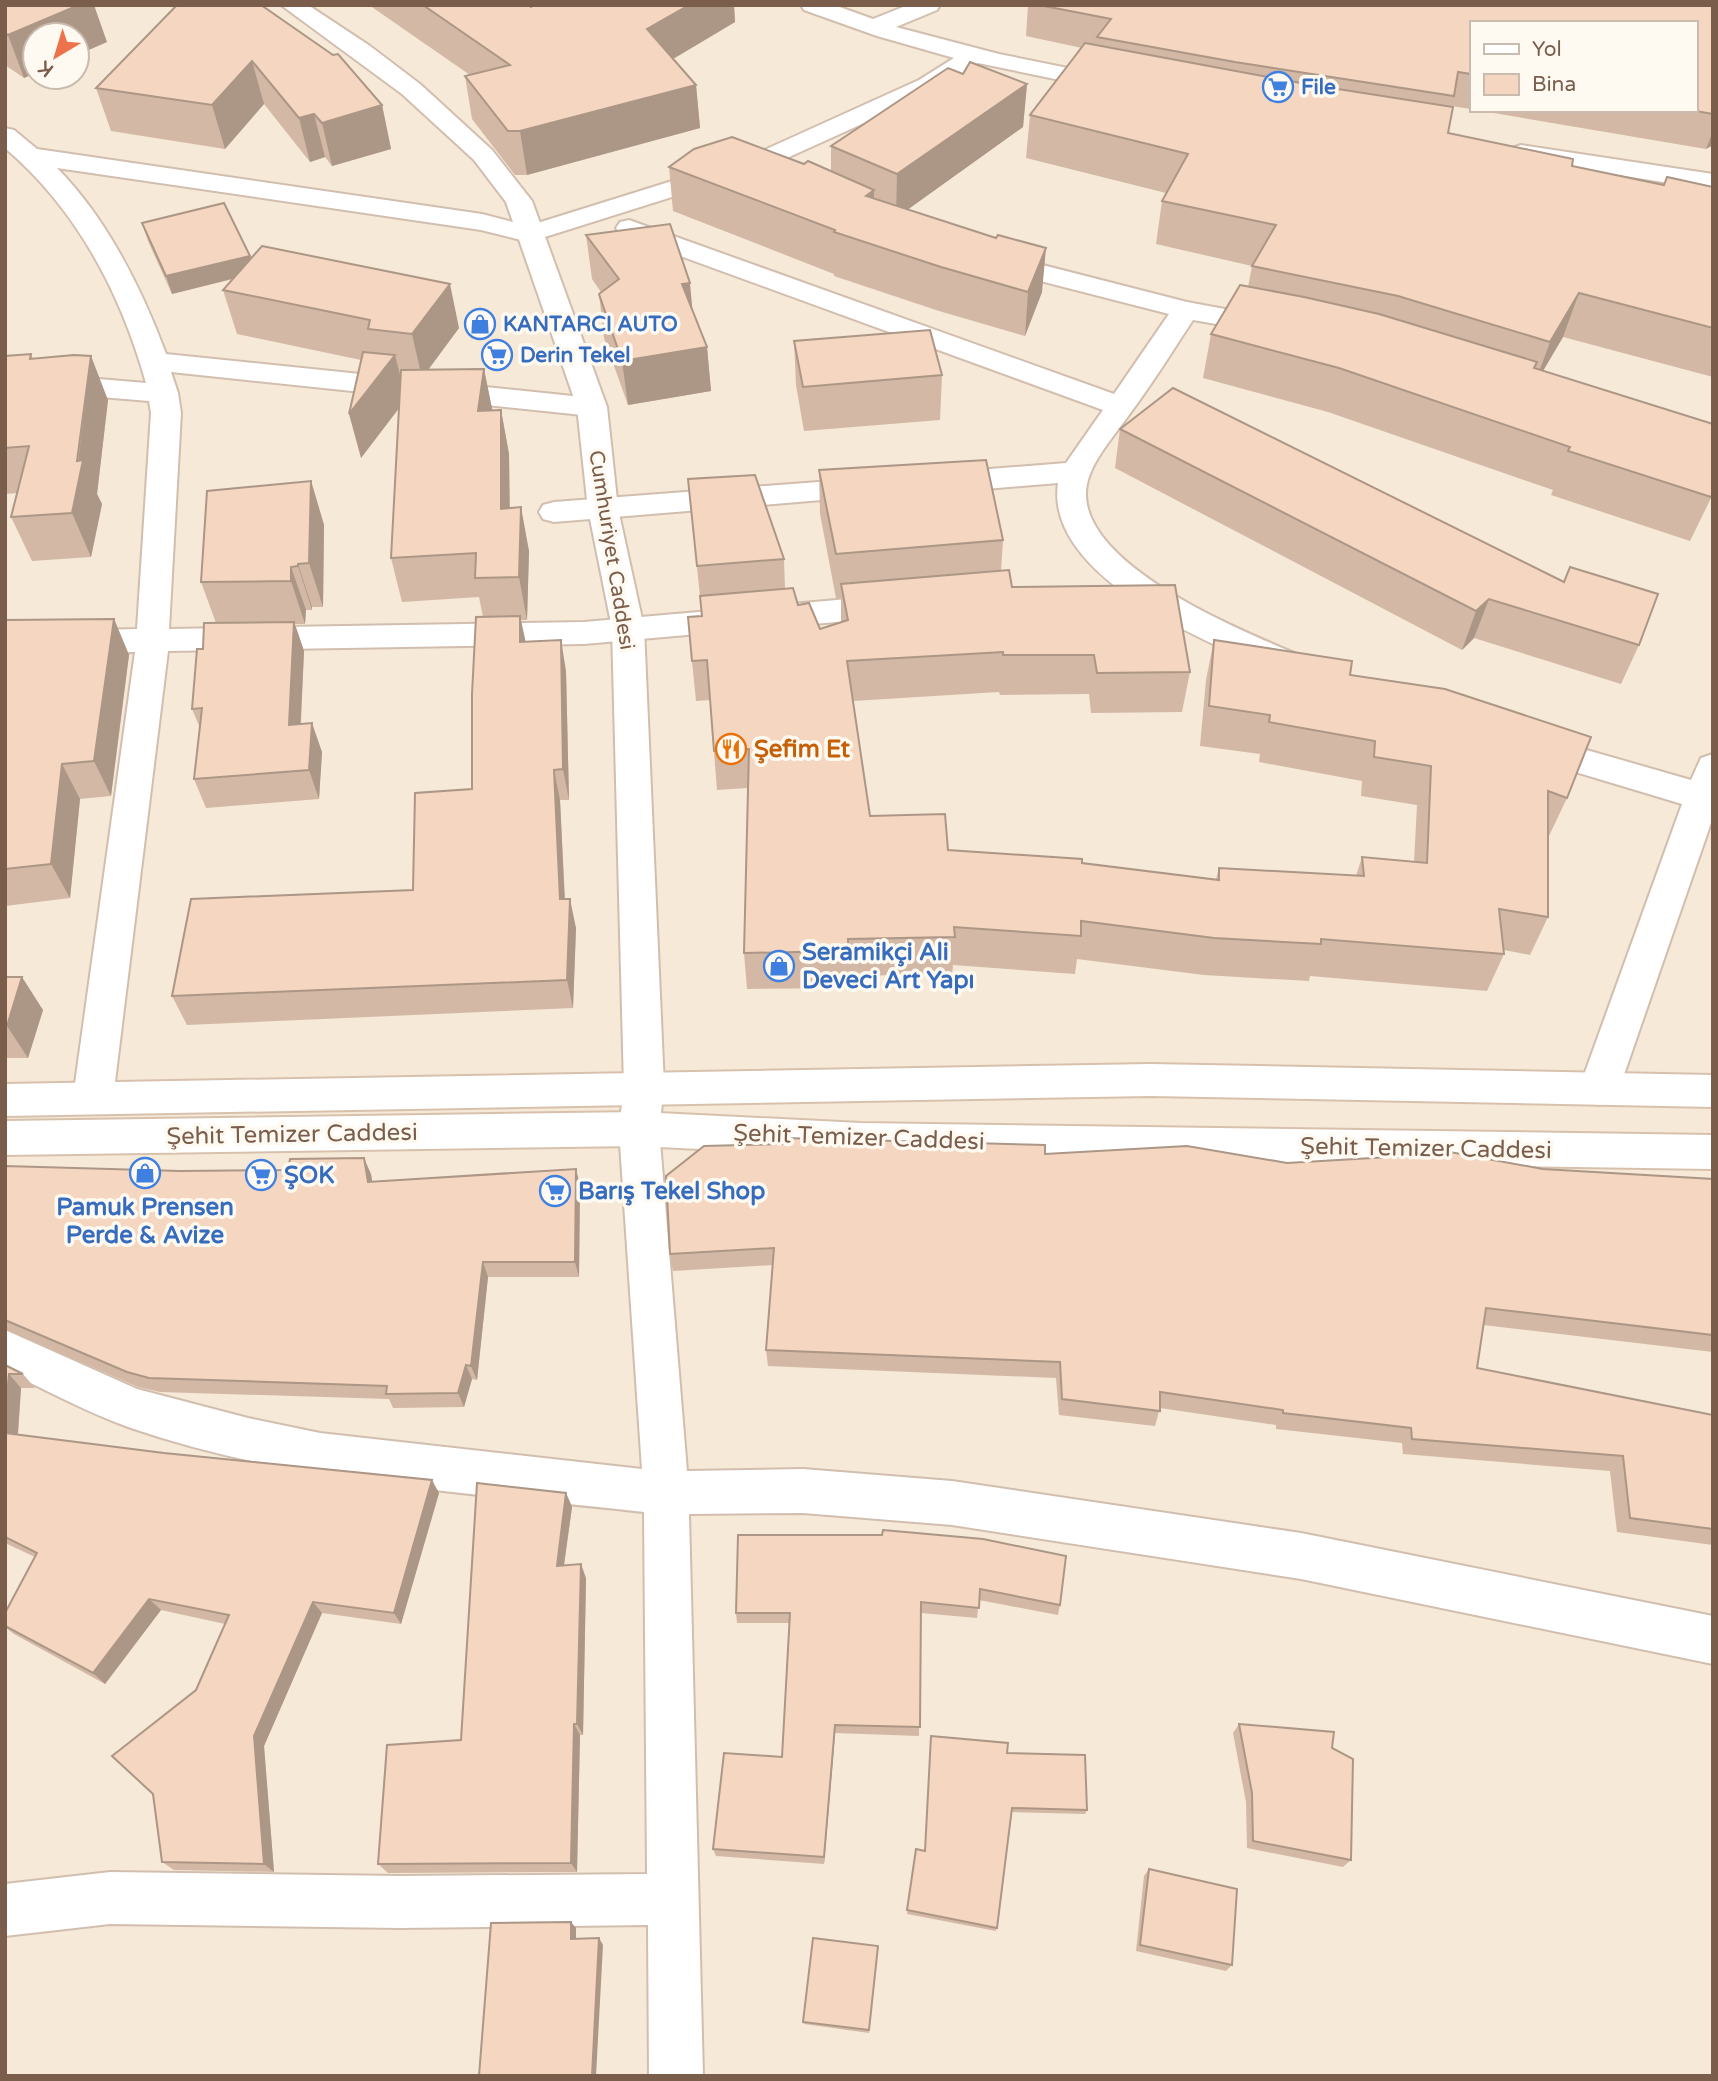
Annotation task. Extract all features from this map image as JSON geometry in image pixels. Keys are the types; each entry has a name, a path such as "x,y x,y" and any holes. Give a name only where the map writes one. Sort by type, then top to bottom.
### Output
{"street":[{"name":"Cumhuriyet Caddesi","path":"292,5 362,51 449,121 483,155 519,201 528,234 592,407 603,509 628,628 641,1108 667,1493 676,2076"},
{"path":"812,5 973,56 1138,89"},
{"path":"875,27 929,5"},
{"path":"30,156 482,222 528,234 758,162 928,85 973,56"},
{"path":"5,135 30,156 67,195 96,239 139,318 164,393 166,413 152,642 93,1098"},
{"path":"1498,150 1713,182"},
{"path":"758,162 783,176"},
{"path":"591,214 1121,406"},
{"path":"964,253 1186,310 1295,330"},
{"path":"1186,310 1076,472 1071,505 1085,535 1103,560 1133,586 1228,638 1317,676"},
{"path":"153,361 592,407"},
{"path":"5,380 164,393"},
{"path":"554,512 1076,472"},
{"path":"1092,589 1133,586"},
{"path":"5,643 584,633 929,603"},
{"path":"1496,736 1707,781 1599,1089"},
{"name":"Şehit Temizer Caddesi","path":"5,1138 641,1108 1151,1080 1713,1091"},
{"name":"Şehit Temizer Caddesi","path":"5,1100 93,1098 641,1108 861,1140 1713,1152"},
{"path":"5,1350 132,1408 248,1439 320,1454 667,1493 803,1491 952,1503 1301,1556 1713,1640"},
{"path":"5,1910 110,1898 400,1902 673,1899"}],"shaded area":[{"path":"5,5 1713,5 1713,2076 5,2076"}],"building":[{"path":"5,5 79,5 41,21 21,21 21,30 8,35 5,33"},
{"path":"177,5 261,5 333,55 338,54 382,105 322,123 314,114 299,118 252,61 212,105 96,88"},
{"path":"423,5 689,5 647,29 696,85 520,131 508,131 465,76 510,65"},
{"path":"1039,5 1713,5 1713,114 1697,111 1697,21 1470,21 1470,74 1458,72 1454,96 1235,62 1097,37 1111,19"},
{"path":"1085,43 1306,84 1453,107 1448,133 1573,159 1572,166 1664,185 1667,177 1713,187 1713,328 1579,293 1550,342 1398,296 1252,266 1276,225 1162,201 1188,154 1030,115"},
{"path":"970,62 1027,84 897,174 831,146 948,68 963,74"},
{"path":"732,137 804,164 808,161 874,190 866,196 996,238 998,235 1046,248 1028,292 834,232 835,230 669,167 694,149"},
{"path":"224,203 250,256 166,276 142,223"},
{"path":"670,224 690,283 682,284 707,347 622,361 599,294 619,279 586,235"},
{"path":"262,246 450,284 412,334 368,329 370,320 223,290"},
{"path":"1240,285 1379,314 1537,362 1534,368 1713,424 1713,493 1711,497 1568,451 1570,447 1339,368 1211,334"},
{"path":"930,330 942,375 803,387 794,341"},
{"path":"363,352 395,355 349,414"},
{"path":"31,354 30,359 91,356 77,461 83,460 72,513 11,517 29,446 5,448 5,356"},
{"path":"484,369 478,411 501,410 501,509 521,507 519,577 475,578 476,553 391,558 401,370"},
{"path":"1173,388 1564,582 1570,567 1658,594 1639,645 1489,599 1476,611 1120,429"},
{"path":"986,460 1003,540 836,554 819,470"},
{"path":"755,475 784,559 697,566 688,479"},
{"path":"311,481 309,563 291,567 291,581 201,582 207,491"},
{"path":"1009,570 1012,587 1175,585 1190,672 1097,673 1094,655 1003,655 1003,652 847,661 870,816 945,814 948,850 1082,859 1082,863 1219,880 1219,868 1364,876 1362,857 1427,863 1431,766 1374,757 1375,741 1269,722 1270,715 1209,706 1214,640 1352,661 1350,675 1445,689 1591,737 1567,798 1548,791 1548,917 1499,909 1504,954 1321,939 1321,944 1214,938 1081,921 1081,936 954,927 955,937 848,939 848,951 744,953 749,749 714,751 707,660 692,661 688,617 702,616 700,596 793,588 798,605 809,603 820,629 848,620 841,584"},
{"path":"520,616 520,642 561,640 563,769 554,770 560,899 570,899 567,980 172,996 191,899 413,890 415,793 472,789 472,694 476,617"},
{"path":"114,619 94,761 62,764 51,864 5,869 5,620"},
{"path":"294,622 289,725 312,723 309,770 194,779 202,708 192,709 197,649 203,649 204,623"},
{"path":"5,977 22,977 7,1026 5,1026"},
{"path":"783,1138 1045,1145 1045,1154 1187,1146 1287,1163 1423,1155 1424,1149 1543,1169 1713,1179 1713,1335 1486,1308 1477,1368 1713,1415 1713,1529 1630,1518 1623,1456 1412,1439 1411,1428 1283,1413 1283,1410 1160,1392 1160,1411 1062,1399 1060,1362 766,1350 774,1248 670,1254 666,1176 704,1146 783,1144"},
{"path":"364,1158 368,1182 576,1169 575,1262 483,1262 471,1366 466,1365 458,1393 386,1394 387,1386 149,1378 127,1372 5,1320 5,1166 180,1171 288,1170 290,1159"},
{"path":"5,1365 23,1374 9,1374 5,1415"},
{"path":"5,1433 164,1453 432,1480 394,1613 313,1602 254,1736 264,1864 162,1862 153,1794 112,1756 196,1690 229,1615 149,1599 93,1673 5,1626 5,1613 37,1553 5,1537"},
{"path":"477,1483 566,1493 557,1566 581,1564 571,1863 378,1864 387,1745 461,1740"},
{"path":"883,1530 983,1539 1066,1556 1060,1605 980,1589 979,1608 921,1602 920,1727 835,1725 824,1857 713,1849 724,1753 782,1757 790,1613 736,1613 738,1535 882,1535"},
{"path":"1239,1724 1334,1732 1332,1748 1353,1759 1351,1860 1253,1841 1252,1793"},
{"path":"931,1736 1008,1743 1007,1753 1085,1755 1087,1810 1012,1808 997,1928 907,1910 916,1849 925,1851"},
{"path":"1149,1869 1237,1889 1232,1965 1140,1945"},
{"path":"571,1922 571,1939 599,1938 592,2076 479,2076 491,1923"},
{"path":"813,1938 878,1946 869,2030 803,2022"}],"place":[{"name":"File","path":"1278,87"},
{"name":"KANTARCI AUTO","path":"480,324"},
{"name":"Derin Tekel","path":"497,355"},
{"name":"Şefim Et","path":"731,749"},
{"name":"Seramikçi Ali Deveci Art Yapı","path":"779,966"},
{"name":"Pamuk Prensen Perde & Avize","path":"145,1173"},
{"name":"ŞOK","path":"261,1175"},
{"name":"Barış Tekel Shop","path":"555,1191"}]}
